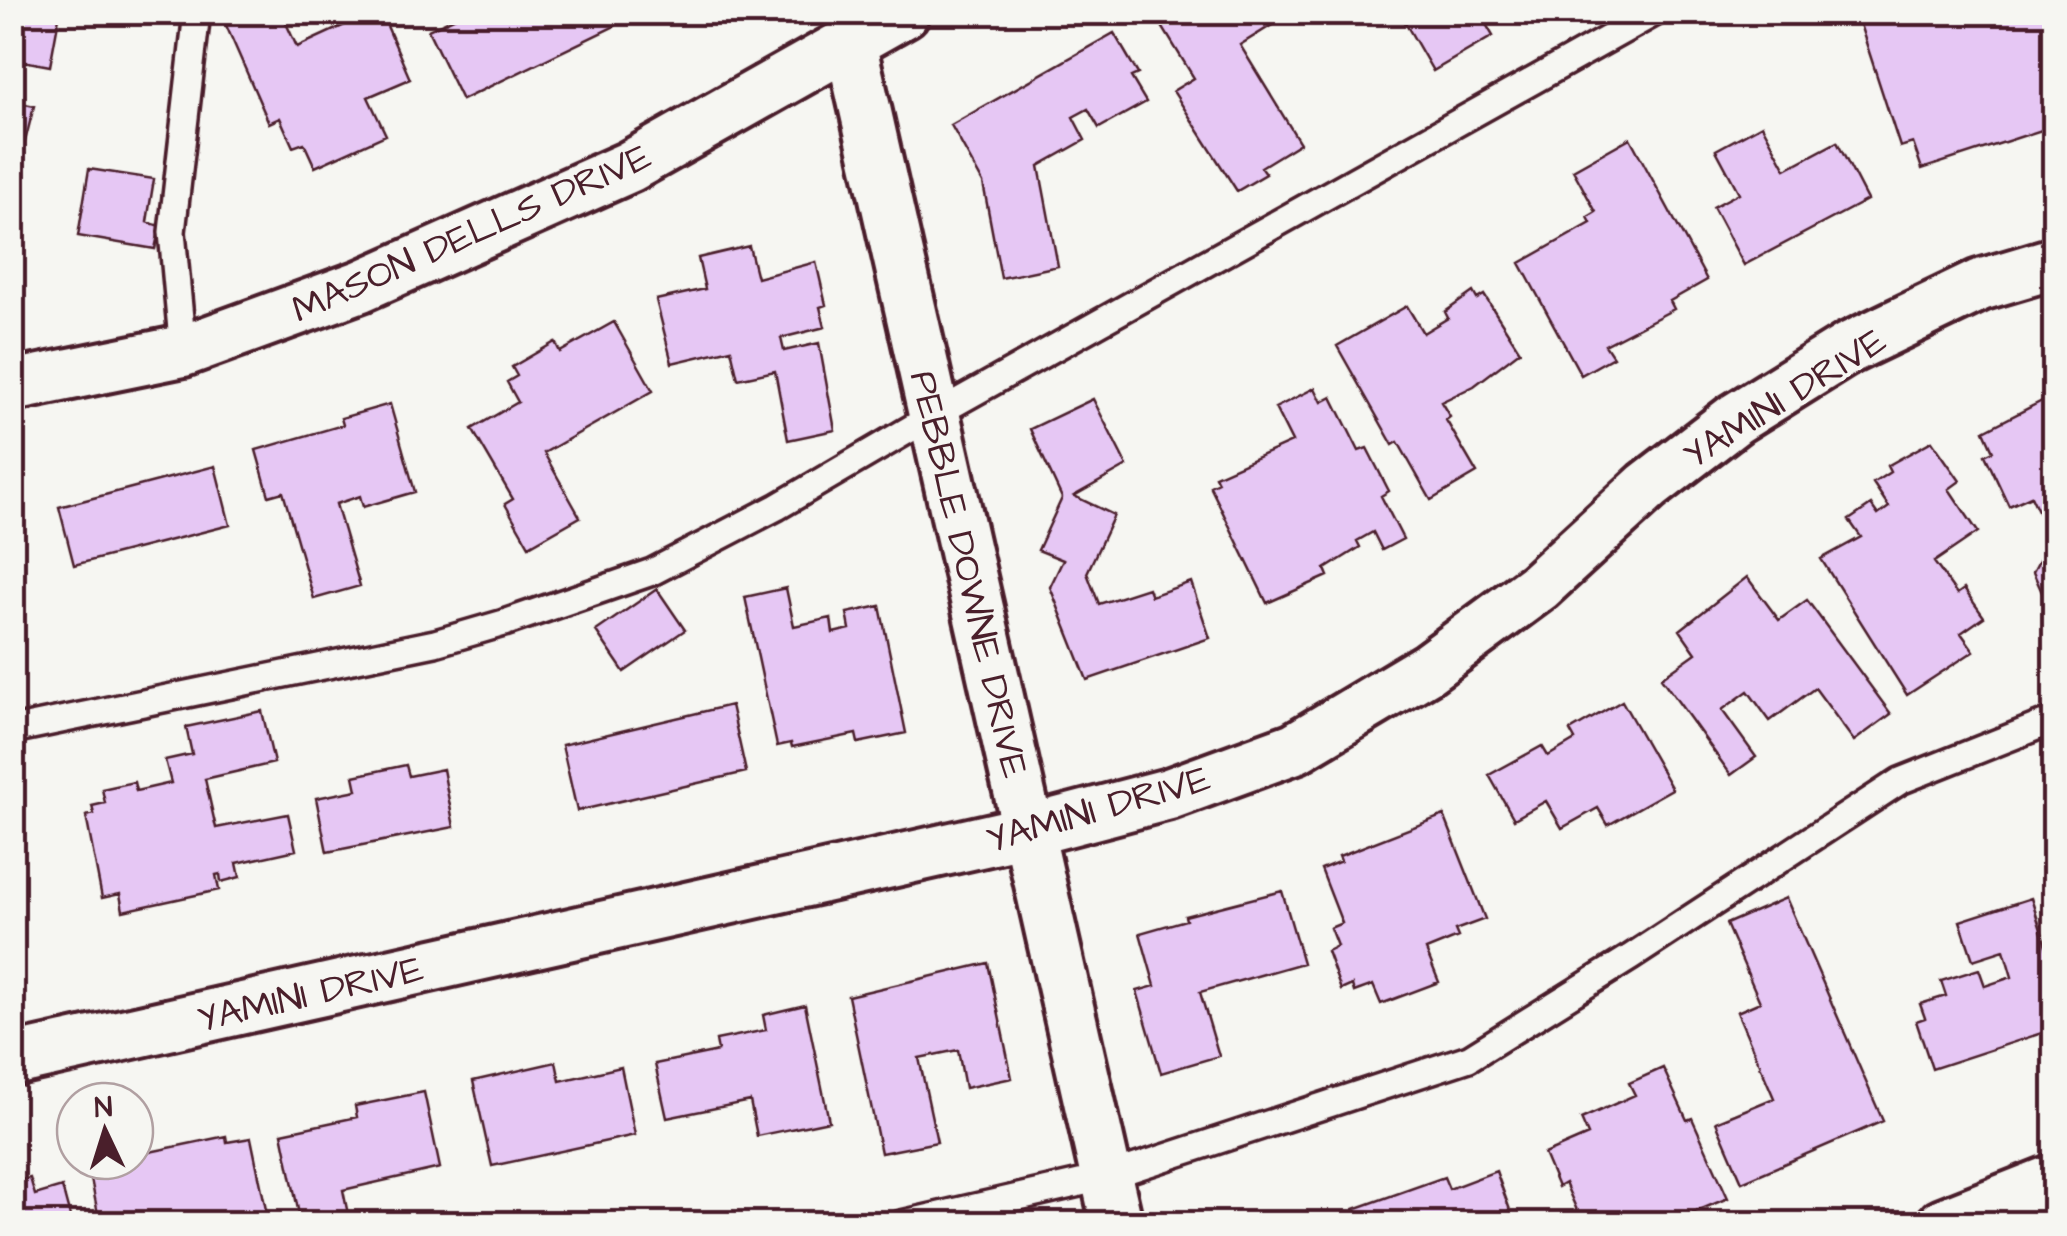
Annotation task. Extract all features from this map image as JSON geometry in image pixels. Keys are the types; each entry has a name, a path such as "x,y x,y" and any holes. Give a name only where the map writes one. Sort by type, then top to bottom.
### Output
{"street":[{"name":"MASON DELLS DRIVE","path":"12,386 183,350 361,286 630,168 904,12"},
{"name":"PEBBLE DOWNE DRIVE","path":"850,42 1112,1200"},
{"name":"YAMINI DRIVE","path":"12,1060 1028,831 1168,794 1295,748 1427,668 1538,587 1648,486 1735,418 1866,340 1980,285 2054,263"},
{"path":"1944,1224 2054,1180"}],"lane":[{"path":"183,350 172,232 197,12"},
{"path":"12,730 436,643 504,624 652,572 776,507 1656,12"},
{"path":"901,1224 1112,1200 1469,1058 1632,957 1900,781 2054,720"}],"building":[{"path":"12,12 60,12 50,66 12,59"},
{"path":"250,12 281,12 297,47 373,12 381,12 410,79 368,97 386,135 315,167 304,143 293,147 280,118 269,123 225,23"},
{"path":"466,12 608,12 615,26 462,100 428,30"},
{"path":"1178,12 1293,12 1240,45 1300,143 1261,167 1266,174 1237,191 1173,91 1194,78 1160,23"},
{"path":"1399,12 1479,12 1493,36 1433,71"},
{"path":"2044,12 2054,45 2054,126 1922,169 1913,143 1900,147 1857,15"},
{"path":"1114,33 1138,74 1131,77 1146,102 1099,128 1088,109 1073,117 1085,140 1039,166 1058,266 1001,278 983,183 951,125"},
{"path":"12,101 34,106 12,193"},
{"path":"1762,125 1786,169 1837,142 1867,200 1744,265 1713,207 1739,193 1716,150"},
{"path":"1630,138 1707,280 1670,301 1674,309 1605,345 1613,357 1581,375 1520,263 1591,223 1588,217 1596,212 1573,170"},
{"path":"89,169 154,179 147,222 160,226 155,249 78,236"},
{"path":"749,246 757,278 816,262 826,305 820,307 825,327 781,338 784,351 819,343 835,430 788,440 775,371 738,379 731,349 672,363 656,300 705,289 698,258"},
{"path":"1473,292 1477,299 1484,295 1520,351 1474,386 1441,402 1450,417 1446,420 1477,473 1431,500 1398,442 1393,445 1337,346 1407,306 1423,333 1448,318 1445,312"},
{"path":"614,322 653,391 544,453 580,517 529,546 505,504 513,499 472,429 518,402 507,382 517,376 512,367 555,342 560,352"},
{"path":"1315,388 1322,402 1332,397 1359,451 1367,448 1389,491 1381,496 1403,539 1382,550 1373,532 1357,541 1360,547 1325,569 1328,576 1267,603 1210,486 1218,482 1215,476 1292,442 1275,408"},
{"path":"1093,399 1127,466 1074,496 1114,515 1087,573 1099,604 1148,588 1151,596 1191,582 1210,638 1087,680 1050,587 1063,560 1038,550 1062,498 1030,429"},
{"path":"2046,399 2054,418 2054,619 2033,572 2051,538 2031,496 2009,506 1985,455 1993,451 1984,431"},
{"path":"390,404 415,492 363,507 360,496 336,504 360,586 314,599 283,492 269,496 256,450 343,425 341,418"},
{"path":"1932,441 1960,481 1949,489 1978,532 1934,562 1957,594 1964,589 1984,617 1961,633 1974,651 1907,695 1821,559 1861,537 1849,520 1871,505 1878,515 1889,507 1873,483 1890,472 1887,466"},
{"path":"215,466 230,525 74,565 59,507"},
{"path":"1747,577 1779,620 1807,600 1891,714 1854,741 1815,688 1770,721 1748,691 1722,710 1756,757 1731,775 1661,678 1696,653 1680,630"},
{"path":"786,588 794,626 831,618 833,633 850,629 847,613 880,606 906,733 858,743 856,734 792,747 791,743 777,746 745,597"},
{"path":"12,589 23,643 12,645"},
{"path":"657,589 685,630 624,672 596,631"},
{"path":"1622,701 1672,789 1608,825 1598,808 1562,828 1546,801 1514,819 1489,775 1542,746 1548,756 1575,740 1570,731"},
{"path":"731,705 746,772 577,811 562,745"},
{"path":"262,711 274,763 205,779 216,828 288,814 296,850 237,863 240,877 221,882 220,874 216,875 219,890 123,911 120,894 102,898 86,816 94,814 92,806 105,803 102,789 134,782 136,791 171,783 165,760 192,754 186,727"},
{"path":"406,765 409,776 443,769 454,827 327,852 316,798 357,790 354,776"},
{"path":"1444,815 1485,919 1455,930 1458,937 1426,950 1439,982 1381,1004 1373,985 1354,992 1352,985 1341,990 1327,951 1337,946 1330,928 1342,923 1321,869 1341,861 1339,856"},
{"path":"1282,891 1303,963 1200,992 1219,1056 1161,1073 1137,991 1155,986 1140,933 1186,920 1185,916"},
{"path":"1786,898 1883,1121 1742,1182 1716,1122 1774,1098 1737,1012 1760,1002 1726,924"},
{"path":"2031,898 2054,971 2054,1029 1932,1069 1916,1021 1925,1018 1920,1004 1946,996 1941,981 1979,969 1985,986 2012,977 2004,950 1973,960 1960,921"},
{"path":"988,963 1012,1078 965,1088 958,1050 919,1058 937,1142 881,1153 848,996"},
{"path":"805,1005 829,1121 757,1136 750,1101 667,1118 655,1064 718,1051 716,1040 766,1030 763,1015"},
{"path":"556,1062 560,1081 621,1067 635,1135 492,1166 473,1081"},
{"path":"1663,1068 1687,1120 1692,1118 1728,1198 1666,1224 1583,1224 1565,1183 1558,1187 1544,1154 1588,1135 1581,1119 1635,1095 1629,1083"},
{"path":"424,1092 440,1168 343,1190 350,1224 301,1224 282,1133 357,1117 355,1106"},
{"path":"226,1136 227,1142 251,1138 269,1224 205,1224 204,1220 187,1224 100,1224 91,1181 155,1181 155,1151"},
{"path":"1496,1171 1515,1224 1359,1224 1354,1209 1444,1177 1449,1189"},
{"path":"30,1178 35,1195 62,1187 72,1224 12,1224 12,1182"}]}
